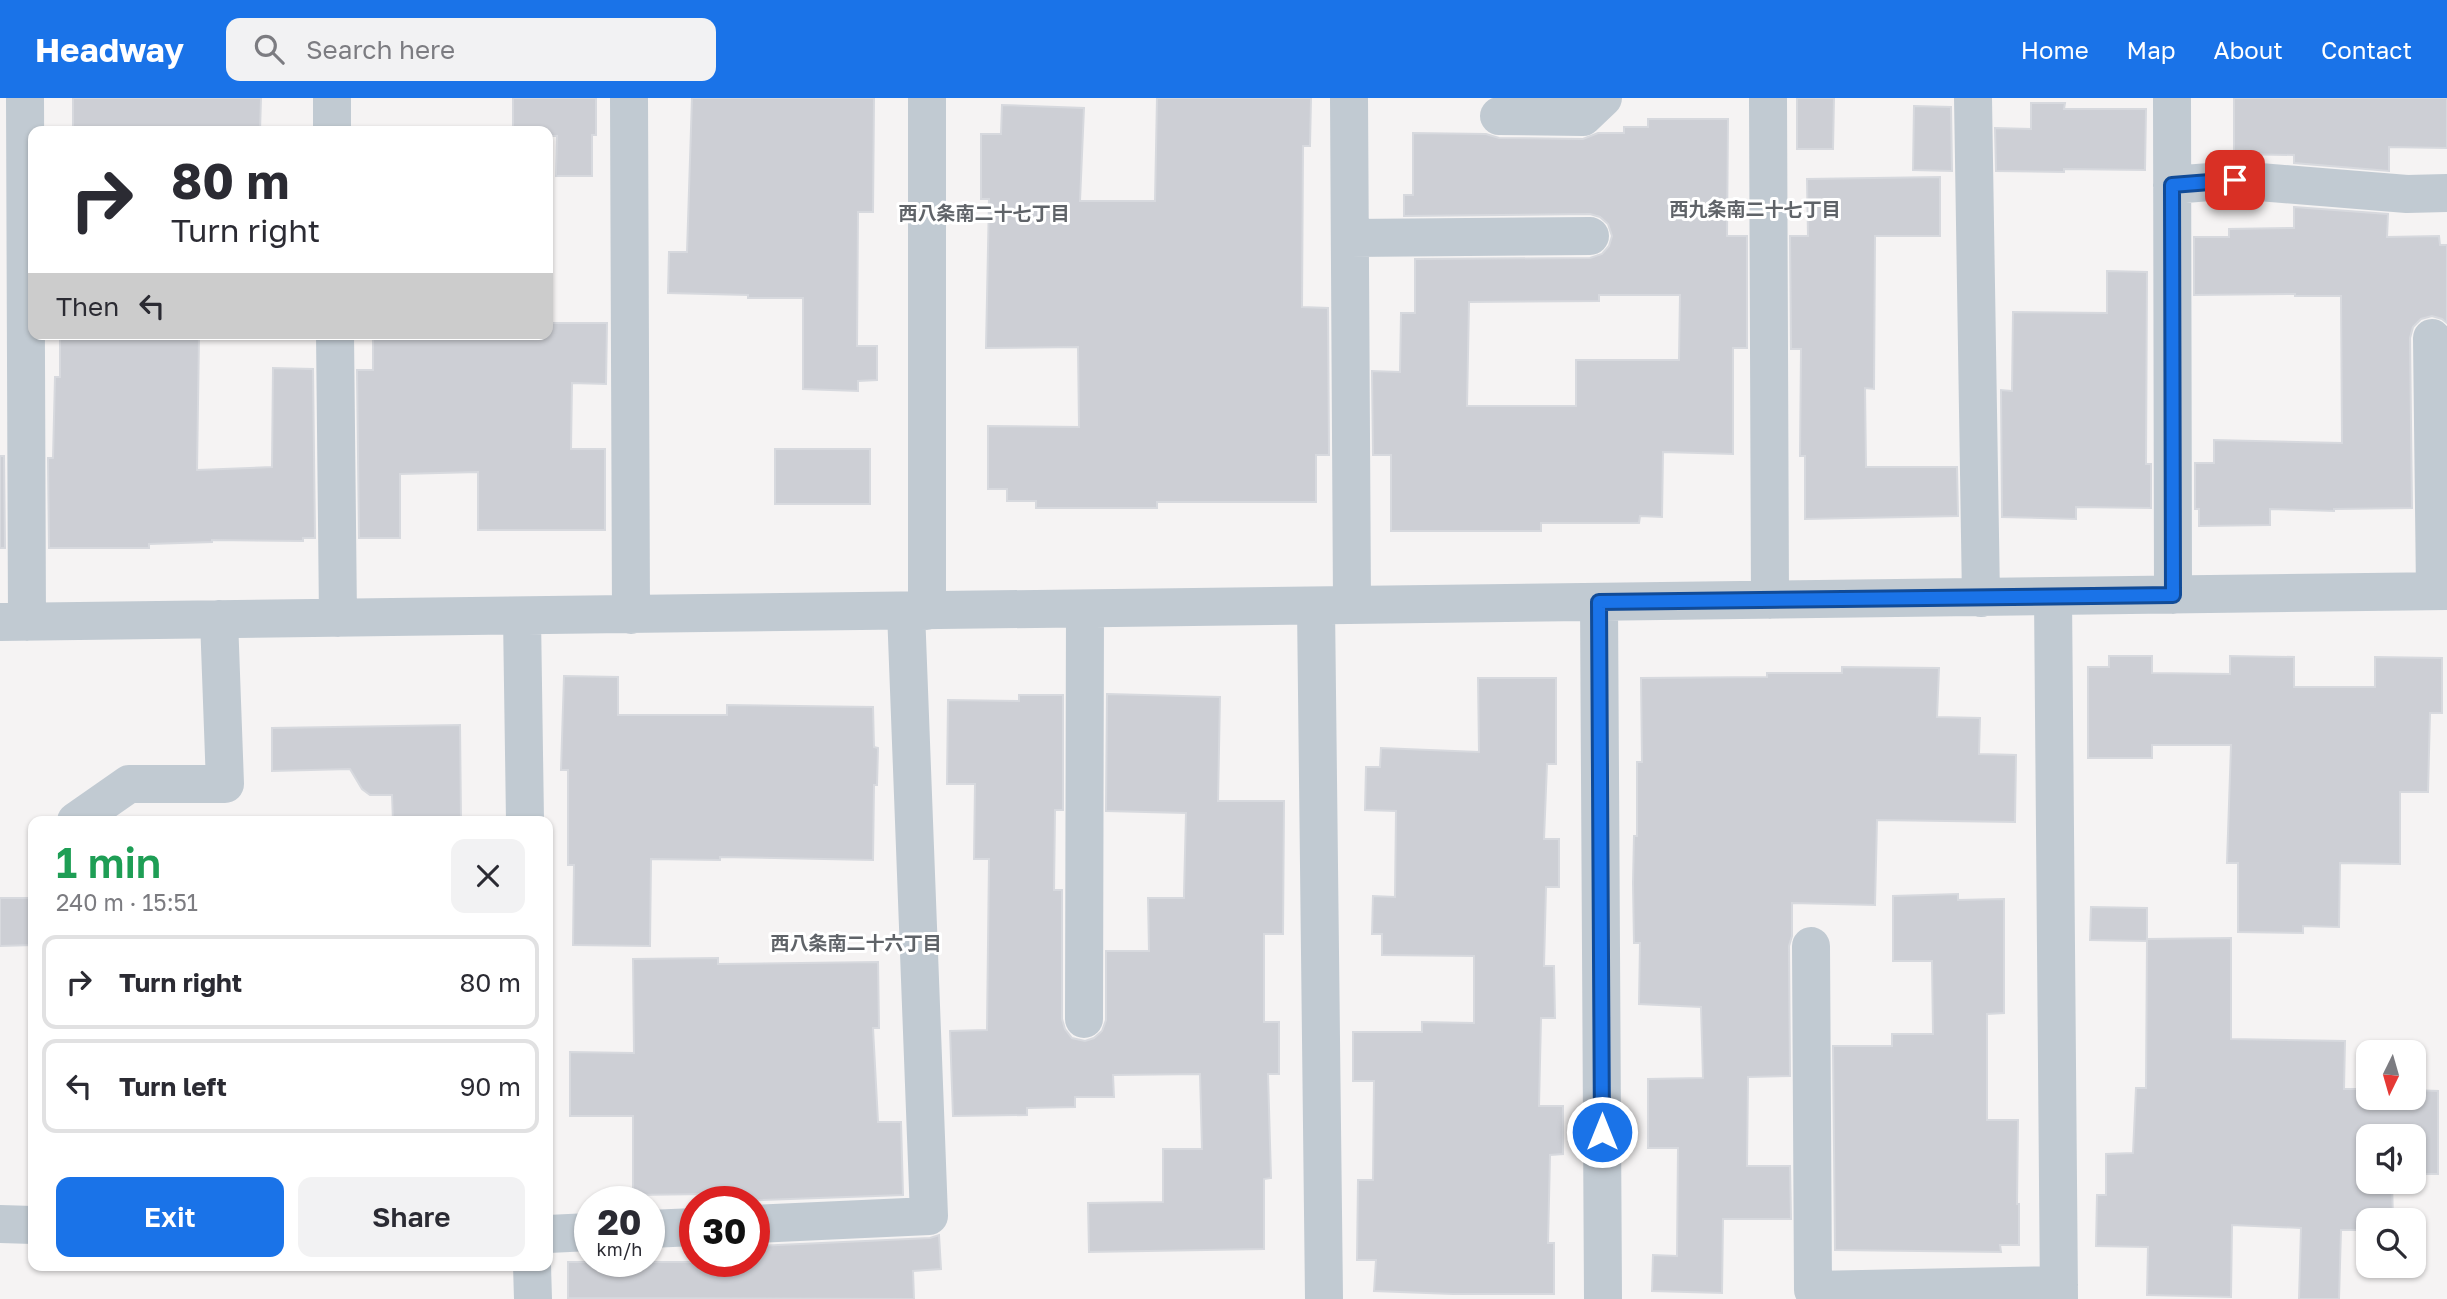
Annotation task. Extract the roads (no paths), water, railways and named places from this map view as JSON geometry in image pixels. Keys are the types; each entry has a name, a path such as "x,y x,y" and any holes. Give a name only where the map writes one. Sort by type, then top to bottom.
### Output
{"street":[{"path":"26,98 14,622 2441,591 2432,338"},
{"path":"332,98 332,126"},
{"path":"628,98 631,615"},
{"path":"770,1223 929,1216 916,611 927,98"},
{"path":"1324,1299 1334,605 1350,238 1349,98"},
{"path":"1499,116 1583,117 1602,98"},
{"path":"1768,98 1770,600"},
{"path":"1973,98 1981,598"},
{"path":"2172,98 2173,595"},
{"path":"2172,185 2235,180 2407,194 2447,193"},
{"path":"1350,238 1590,236"},
{"path":"335,340 338,618"},
{"path":"1811,946 1813,1290 2059,1292 2053,596"},
{"path":"1599,602 1602,1299"},
{"path":"1084,1019 1085,609"},
{"path":"522,616 525,816"},
{"path":"83,816 129,784 225,784 219,620"},
{"path":"0,1224 28,1225"},
{"path":"553,1234 574,1233"},
{"path":"532,1271 533,1299"}],"district":[{"name":"西九条南二十七丁目","path":"1755,209"},
{"name":"西八条南二十七丁目","path":"984,213"},
{"name":"西八条南二十六丁目","path":"856,943"}]}
